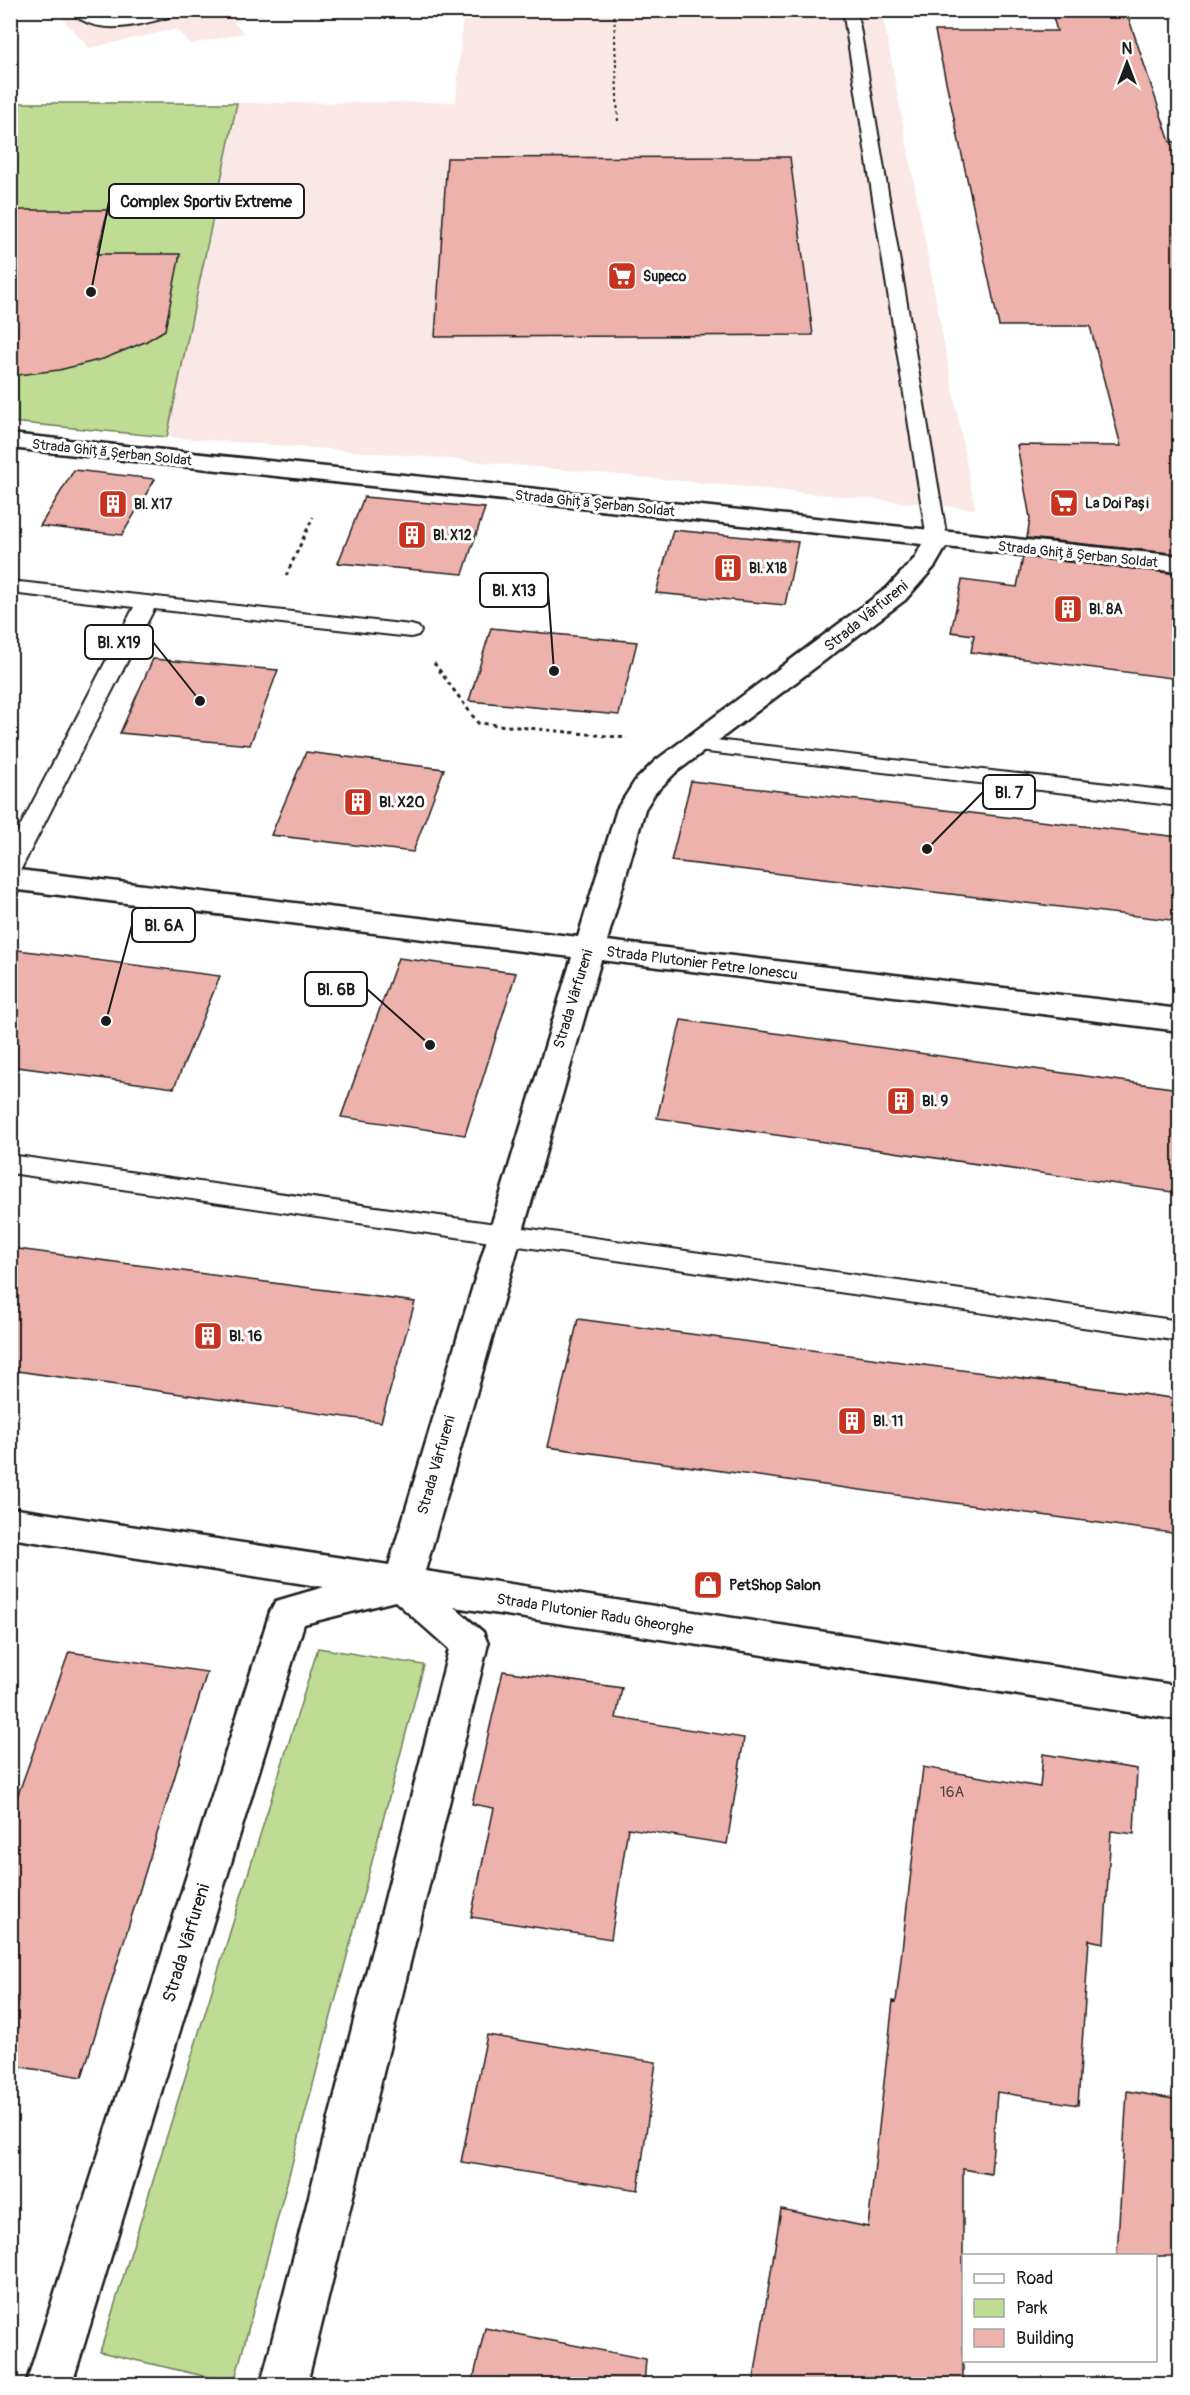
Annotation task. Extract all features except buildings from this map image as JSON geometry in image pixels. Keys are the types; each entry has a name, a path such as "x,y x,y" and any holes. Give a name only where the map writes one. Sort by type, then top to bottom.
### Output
{"street":[{"name":"Strada Ghiță Șerban Soldat","path":"10,441 1179,564"},
{"name":"Strada Vârfureni","path":"49,2385 289,1612 402,1584 503,1234 631,809 645,787 665,767 896,594 926,561 937,539"},
{"name":"Strada Plutonier Petre Ionescu","path":"10,879 1179,1020"},
{"name":"Strada Plutonier Radu Gheorghe","path":"10,1523 1179,1703"},
{"path":"284,2385 470,1644 402,1584"}],"lane":[{"path":"77,10 86,19 121,23 180,10"},
{"path":"850,10 937,539"},
{"path":"10,587 411,632"},
{"path":"10,869 147,602"},
{"path":"697,745 1179,799"},
{"path":"10,1164 1179,1331"}],"path":[{"path":"614,10 618,123"},
{"path":"268,616 332,475"},
{"path":"411,632 478,723 697,745"}],"shaded area":[{"path":"56,11 284,11 233,21 244,33 191,44 177,29 89,48"},
{"path":"463,11 882,11 975,509 429,457 167,437 237,103 456,102"}],"green space":[{"path":"11,103 237,103 167,437 11,422"},
{"path":"318,1648 424,1665 234,2383 100,2352"}],"place":[{"name":"Supeco","path":"622,276"},
{"name":"Complex Sportiv Extreme","path":"91,292"},
{"name":"La Doi Pași","path":"1064,503"},
{"name":"Bl. X17","path":"113,504"},
{"name":"Bl. X12","path":"412,535"},
{"name":"Bl. X18","path":"728,568"},
{"name":"Bl. 8A","path":"1068,609"},
{"name":"Bl. X13","path":"554,671"},
{"name":"Bl. X19","path":"200,701"},
{"name":"Bl. X20","path":"358,802"},
{"name":"Bl. 7","path":"927,849"},
{"name":"Bl. 6A","path":"106,1021"},
{"name":"Bl. 6B","path":"430,1045"},
{"name":"Bl. 9","path":"901,1101"},
{"name":"Bl. 16","path":"208,1336"},
{"name":"Bl. 11","path":"852,1421"},
{"name":"PetShop Salon","path":"708,1585"}]}
